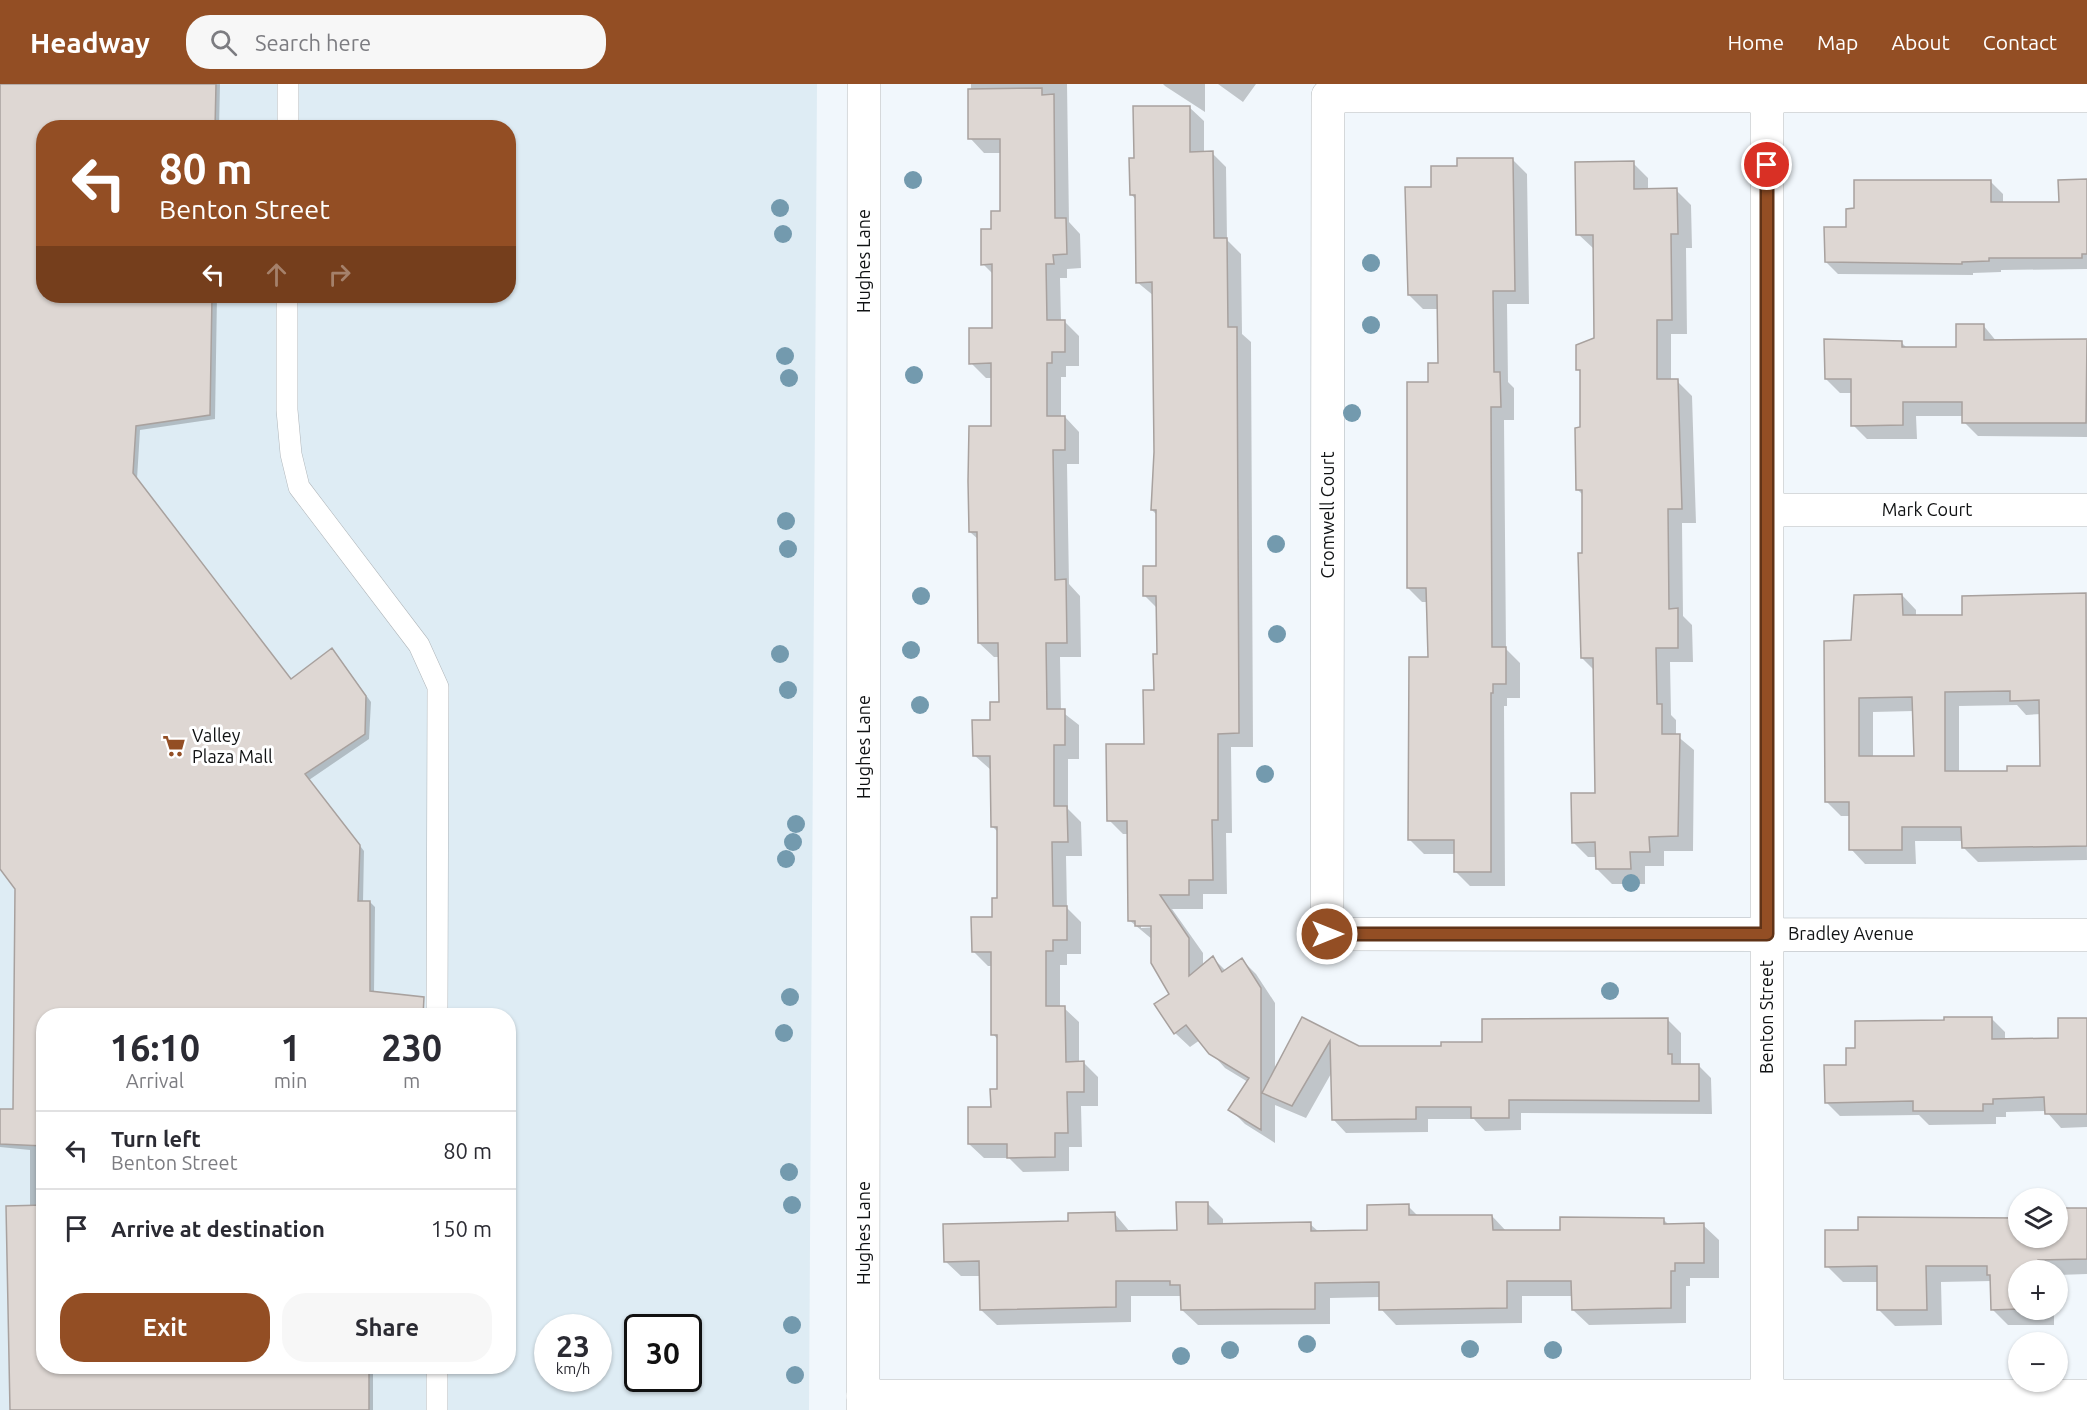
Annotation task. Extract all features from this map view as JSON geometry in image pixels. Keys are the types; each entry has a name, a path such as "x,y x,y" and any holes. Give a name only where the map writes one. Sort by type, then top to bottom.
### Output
{"street":[{"name":"Hughes Lane","path":"863,1403 864,84"},
{"path":"1767,90 2087,96"},
{"name":"Cromwell Court","path":"1327,934 1328,96 1767,90"},
{"name":"Benton Street","path":"1767,90 1767,1403"},
{"name":"Mark Court","path":"1767,510 2087,510"},
{"name":"Bradley Avenue","path":"1327,934 2087,934"},
{"path":"863,1403 1767,1403 2087,1396"}],"lane":[{"path":"288,84 288,120"},
{"path":"288,303 288,410 291,454 299,487 419,645 438,687 437,1008"},
{"path":"437,1374 437,1410"}],"shaded area":[{"path":"0,84 817,84 809,1410 0,1410"}],"building":[{"name":"Valley Plaza Mall","path":"0,84 216,84 215,120 36,120 36,303 212,303 210,415 136,426 133,473 291,679 332,648 366,696 365,734 305,774 360,845 358,901 370,901 370,991 424,997 423,1008 36,1008 36,1146 0,1144 0,1109 13,1109 15,889 0,869"},
{"path":"1042,88 1042,95 1054,94 1055,218 1066,218 1067,254 1053,255 1054,264 1046,264 1047,320 1065,320 1065,352 1052,352 1052,363 1047,363 1047,416 1065,416 1065,450 1053,450 1055,580 1066,579 1067,643 1046,643 1047,709 1065,709 1065,745 1054,745 1054,806 1067,806 1068,842 1052,842 1053,906 1067,906 1067,940 1053,940 1053,951 1046,951 1046,1006 1065,1006 1066,1062 1084,1061 1084,1092 1067,1092 1068,1133 1055,1133 1055,1157 1007,1158 1007,1144 968,1144 968,1107 991,1107 990,1089 997,1089 997,1035 991,1035 991,952 972,952 971,917 992,917 992,898 997,898 997,827 991,827 990,756 973,756 972,720 990,720 990,702 999,702 998,643 978,643 977,532 969,532 968,481 969,426 991,426 991,363 969,364 969,328 992,328 992,264 981,265 981,229 991,229 991,211 1000,211 1000,139 968,139 968,89"},
{"path":"1133,106 1190,106 1190,152 1213,151 1214,238 1227,238 1228,327 1237,327 1239,733 1218,734 1218,820 1212,820 1213,880 1189,880 1189,895 1160,895 1189,938 1189,976 1213,956 1222,972 1242,958 1261,988 1261,1130 1228,1110 1249,1078 1209,1054 1186,1025 1174,1034 1154,1004 1169,994 1151,963 1151,926 1135,926 1135,921 1128,921 1127,821 1107,821 1106,744 1144,744 1143,690 1154,690 1153,654 1157,654 1156,596 1143,596 1143,566 1156,566 1156,510 1151,510 1154,452 1152,282 1136,283 1135,195 1130,195 1129,158 1134,158"},
{"path":"1457,158 1513,158 1515,291 1493,291 1494,372 1500,372 1501,407 1491,407 1492,647 1506,647 1506,684 1493,684 1493,693 1491,693 1491,872 1454,872 1454,840 1408,840 1409,657 1428,657 1426,588 1407,588 1407,382 1428,382 1428,363 1438,363 1437,295 1408,295 1405,187 1431,187 1431,166 1457,166"},
{"path":"1634,161 1634,189 1677,188 1678,234 1671,234 1672,320 1657,320 1657,379 1678,379 1682,509 1668,509 1669,609 1678,608 1678,648 1656,648 1657,704 1662,704 1662,734 1680,734 1678,836 1649,837 1650,852 1630,852 1631,869 1596,869 1595,842 1572,843 1571,793 1595,793 1593,658 1581,658 1578,553 1582,553 1582,490 1576,490 1575,428 1580,427 1580,370 1576,370 1576,345 1594,338 1593,235 1576,235 1575,162"},
{"path":"2087,179 2087,254 2082,254 2082,258 1989,258 1989,261 1962,262 1962,264 1825,262 1824,227 1846,227 1846,209 1854,208 1854,180 1991,180 1991,202 2059,202 2058,180"},
{"path":"1956,324 1984,324 1984,340 2087,339 2086,423 1962,423 1962,402 1903,402 1903,425 1851,426 1851,379 1825,379 1824,339 1902,341 1902,347 1956,347"},
{"path":"2086,593 2087,846 1962,848 1961,827 1902,827 1902,850 1849,850 1849,802 1825,802 1824,641 1851,640 1854,595 1902,594 1903,615 1962,615 1962,596","holes":["2010,691 2010,701 2039,700 2040,766 2007,766 2007,771 1945,771 1945,692","1912,697 1914,756 1859,756 1859,698"]},
{"path":"1302,1017 1359,1046 1441,1046 1441,1042 1482,1042 1482,1019 1668,1018 1668,1054 1672,1054 1672,1064 1699,1064 1699,1101 1509,1100 1509,1118 1471,1118 1471,1107 1416,1107 1416,1119 1332,1120 1330,1041 1292,1106 1262,1093"},
{"path":"1944,1017 1992,1017 1992,1039 2058,1038 2058,1018 2087,1018 2087,1114 2045,1114 2044,1097 1993,1099 1993,1104 1983,1104 1983,1111 1913,1111 1913,1101 1825,1103 1824,1065 1846,1065 1846,1048 1855,1048 1855,1021 1944,1020"},
{"path":"1176,1202 1208,1202 1208,1224 1311,1222 1311,1231 1367,1230 1367,1205 1409,1204 1409,1215 1492,1215 1493,1230 1560,1230 1560,1217 1664,1218 1664,1224 1704,1223 1704,1263 1675,1263 1675,1271 1671,1271 1671,1308 1572,1310 1571,1281 1507,1281 1507,1308 1379,1310 1379,1282 1315,1283 1315,1309 1181,1310 1180,1285 1170,1285 1170,1281 1116,1281 1116,1307 980,1310 979,1261 944,1262 943,1224 1068,1221 1068,1213 1115,1212 1116,1231 1177,1230"},
{"path":"36,1205 36,1374 369,1374 369,1410 10,1410 6,1206"},
{"path":"2068,1208 2087,1208 2087,1259 2008,1260 2008,1309 1991,1310 1990,1275 1987,1275 1987,1266 1926,1266 1927,1310 1877,1310 1877,1266 1825,1267 1825,1230 1858,1230 1858,1217 2008,1218 2008,1248 2068,1248"}],"place":[{"name":"Valley Plaza Mall","path":"174,746"}],"route":[{"path":"1327,934 1767,934 1767,165"}]}
